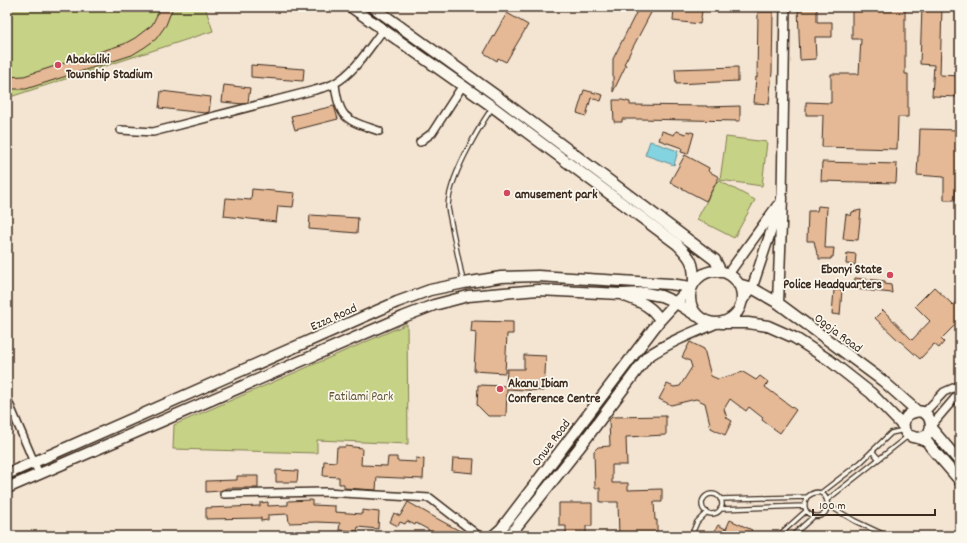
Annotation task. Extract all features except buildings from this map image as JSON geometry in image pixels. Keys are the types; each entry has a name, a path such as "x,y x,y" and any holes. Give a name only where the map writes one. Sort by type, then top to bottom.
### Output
{"main road":[{"path":"351,7 463,85 677,244 687,254 694,266 689,301 697,316"},
{"path":"373,7 498,97 715,260 724,273"},
{"path":"778,304 782,198"},
{"path":"692,287 700,276 713,271 724,273 734,279 738,284 742,301 740,307 733,317 719,323"},
{"name":"Ezza Road","path":"7,474 397,302 430,290 501,277 538,276 670,284 692,287"},
{"name":"Ogoja Road","path":"738,284 752,288 778,304 884,381 921,412"},
{"name":"Onwe Road","path":"493,536 501,529 660,320 675,302 692,287"},
{"path":"7,488 434,305 468,296 538,290 621,294 645,293 661,296 675,302 704,321 719,323 748,323 768,326 795,338 828,360 871,393 907,432 927,442 960,481"},
{"path":"621,294 646,304 660,320"},
{"path":"397,302 403,317"},
{"name":"Onwe Road","path":"509,536 579,448 647,357 661,347 687,334 719,323"},
{"path":"907,432 906,418 909,414 921,412 930,418 931,427 960,462"},
{"path":"907,432 921,438 926,436 931,427"},
{"path":"569,440 579,448"}],"street":[{"path":"742,301 752,288 782,198 786,7"},
{"path":"121,130 153,132 335,84 354,67 383,30"},
{"path":"335,84 336,98 345,117 357,124 379,131"},
{"path":"420,142 432,133 463,85"},
{"path":"724,273 782,198"},
{"path":"921,412 944,392 960,385"},
{"path":"931,427 960,392"},
{"path":"7,399 39,474"},
{"path":"224,494 326,492 430,498 479,536"}],"lane":[{"path":"464,283 448,208 448,198 477,131 493,107"},
{"path":"821,493 860,463 891,433 907,432"},
{"path":"827,500 879,459 907,432"},
{"path":"872,451 879,459"},
{"path":"816,492 821,493 827,500 828,505 824,514 814,516 806,511 804,501 811,494 816,492"},
{"path":"720,499 722,506 714,514 707,512 703,506 704,499 710,495 714,495 720,499 807,497"},
{"path":"828,505 855,521 887,536"},
{"path":"720,509 804,506"},
{"path":"778,536 806,511"},
{"path":"691,536 697,522 707,512"},
{"path":"792,536 814,516"}],"green space":[{"name":"Abakaliki Township Stadium","path":"7,7 205,7 213,31 7,98"},
{"path":"726,137 767,142 762,186 720,180"},
{"path":"718,180 755,200 734,238 697,219"},
{"name":"Fatilami Park","path":"407,324 408,444 317,440 317,453 173,449 174,425"}],"water":[{"path":"650,141 678,151 674,165 645,155"}],"place":[{"name":"Abakaliki Township Stadium","path":"58,65"},
{"name":"amusement park","path":"507,193"},
{"name":"Ebonyi State Police Headquarters","path":"890,275"},
{"name":"Akanu Ibiam Conference Centre","path":"500,389"}]}
